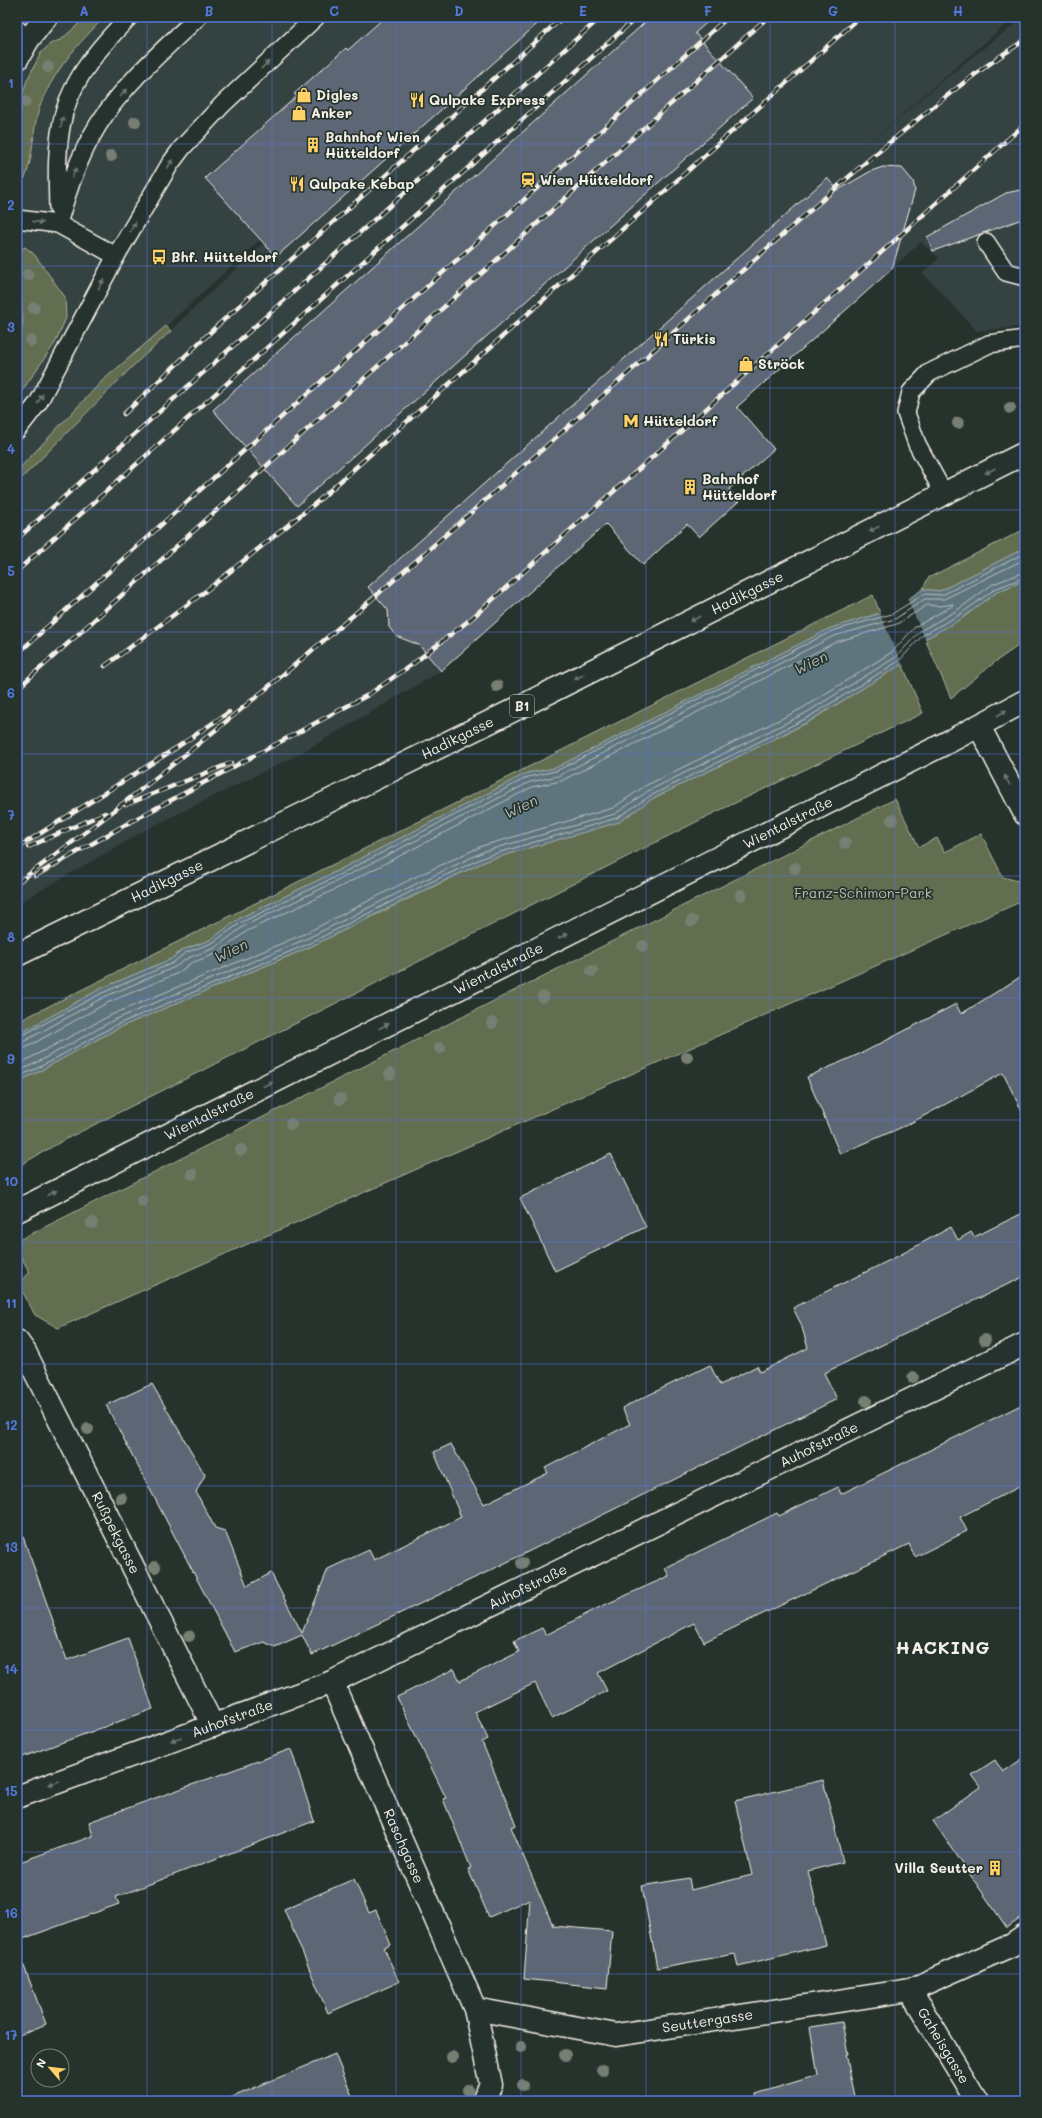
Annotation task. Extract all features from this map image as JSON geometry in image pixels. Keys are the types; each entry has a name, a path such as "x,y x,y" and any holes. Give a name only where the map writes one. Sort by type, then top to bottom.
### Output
{"street":[{"path":"17,59 23,35 46,17"},
{"name":"Hadikgasse","path":"17,955 520,707 1025,453"},
{"name":"Wientalstraße","path":"17,1211 979,726 1025,701"},
{"path":"979,726 1025,814"},
{"name":"Rußpekgasse","path":"17,1341 25,1352 213,1726"},
{"name":"Auhofstraße","path":"17,1797 332,1682 1025,1344"},
{"name":"Raschgasse","path":"332,1682 475,2009"},
{"name":"Seuttergasse","path":"475,2009 616,2035 910,1990 1012,1945 1025,1936"},
{"name":"Gaheisgasse","path":"910,1990 978,2101"},
{"path":"475,2009 492,2085 483,2101"}],"lane":[{"path":"58,224 57,161 64,112 76,86 92,58 129,17"},
{"path":"58,224 71,182 84,150 99,124 131,84 198,17"},
{"path":"17,430 38,403 116,256 159,182 182,148 223,104 316,17"},
{"path":"17,219 58,224 116,256"},
{"path":"986,242 1006,272 1025,277"},
{"path":"944,494 917,444 906,413 912,392 929,373 989,344 1025,339"}],"shaded area":[{"path":"17,17 385,17 348,50 345,48 294,94 297,96 205,178 260,240 166,326 171,330 366,147 488,17 1014,17 865,146 968,60 1025,17 1025,326 977,331 923,273 939,258 921,242 441,671 299,754 149,828 17,904"}],"green space":[{"path":"86,17 105,17 85,37 67,59 58,71 44,96 35,126 28,170 25,178 17,182 17,112 27,80 41,53 50,44 62,39"},
{"path":"25,247 34,254 65,297 66,318 55,343 17,398 17,354 23,322 17,258 21,249"},
{"path":"166,326 171,331 135,364 17,483 17,471 101,382"},
{"path":"1025,529 1025,548 940,591 923,589 928,578"},
{"path":"1025,580 1025,641 995,662 951,698 925,639 961,619 997,592"},
{"path":"873,595 880,613 831,628 555,768 527,773 329,875 240,918 210,940 182,950 171,959 100,989 17,1035 17,1022"},
{"path":"902,664 923,713 712,814 64,1140 17,1167 17,1082 118,1028 310,947 488,860 619,822 652,799 807,723"},
{"name":"Franz-Schimon-Park","path":"895,799 919,847 937,838 945,852 981,834 1003,877 1018,881 1024,894 1020,902 58,1328 35,1315 20,1287 24,1277 30,1273 17,1250 17,1241"}],"water":[{"name":"Wien","path":"1025,548 1025,580 997,592 961,619 925,639 902,664 808,722 652,799 619,822 488,860 310,947 118,1028 17,1082 17,1035 100,989 171,959 183,950 210,940 240,918 329,875 527,773 555,768 831,628 891,610 923,589 940,591"}],"pier":[{"path":"907,598 926,641 903,666 879,612 890,609"}],"building":[{"name":"Bahnhof Wien Hütteldorf","path":"385,17 545,17 276,257 205,178 297,96 294,94 346,48 348,50"},
{"path":"651,17 713,17 695,33 753,98 297,506 213,410"},
{"path":"883,167 902,168 913,181 915,190 892,269 737,407 774,449 729,489 739,501 699,537 687,524 643,565 606,524 441,671 419,645 396,636 389,627 388,610 368,587 827,178 838,190 871,171"},
{"path":"1025,189 1025,218 933,251 927,237 1006,193"},
{"path":"1025,974 1025,1118 1003,1073 907,1125 840,1154 807,1077 866,1051 956,1004 961,1014"},
{"path":"611,1154 646,1227 555,1271 520,1198"},
{"path":"1025,1212 1025,1276 824,1373 837,1399 487,1572 312,1655 302,1635 275,1647 264,1642 235,1652 106,1405 152,1384 205,1475 196,1492 215,1528 225,1531 247,1586 271,1573 302,1633 328,1569 369,1550 374,1560 461,1517 434,1452 451,1444 484,1504 548,1473 545,1468 630,1424 622,1408 710,1365 720,1385 757,1366 760,1372 808,1348 801,1324 793,1308 898,1256 951,1227 958,1240 971,1232 974,1237"},
{"path":"1025,1403 1025,1484 960,1517 967,1531 915,1557 909,1544 704,1642 694,1623 598,1673 607,1691 552,1718 535,1683 475,1712 488,1739 482,1742 516,1825 511,1827 553,1926 612,1931 607,1988 524,1979 530,1899 489,1917 468,1869 471,1868 443,1799 446,1798 397,1697 454,1669 460,1681 519,1652 514,1641 542,1628 546,1635 600,1607 669,1576 665,1568 777,1513 779,1516 838,1487 841,1494"},
{"path":"21,1531 67,1660 128,1638 153,1709 17,1759 17,1532"},
{"path":"291,1749 314,1821 116,1897 119,1904 17,1941 17,1863 93,1836 89,1822"},
{"name":"Villa Seutter","path":"1025,1757 1025,1915 1007,1928 933,1821 981,1787 972,1775 995,1760 1003,1772"},
{"path":"823,1780 843,1862 808,1871 826,1945 738,1966 735,1954 657,1968 642,1886 689,1878 691,1890 752,1875 735,1801"},
{"path":"354,1879 369,1913 376,1910 391,1945 384,1948 399,1982 328,2013 284,1909"},
{"path":"19,1953 46,2024 17,2036 17,1954"},
{"path":"842,2022 848,2054 846,2054 856,2101 757,2101 756,2094 818,2075 810,2027"},
{"path":"335,2054 354,2101 223,2101"}],"railway":[{"path":"124,414 218,325 563,17"},
{"path":"17,539 601,17"},
{"path":"17,571 637,17"},
{"path":"17,654 728,17"},
{"path":"17,689 768,17"},
{"path":"105,666 207,590 317,502 860,17"},
{"path":"17,883 101,821 263,691 421,556 768,247 854,173 952,92 1006,52 1025,40"},
{"path":"35,876 132,821 368,695 414,663 472,618 1025,124"},
{"path":"17,848 176,748 229,712"},
{"path":"125,805 231,763"},
{"path":"28,847 105,813"}],"place":[{"name":"Digles","path":"304,95"},
{"name":"Qulpake Express","path":"417,100"},
{"name":"Anker","path":"299,113"},
{"name":"Bahnhof Wien Hütteldorf","path":"313,145"},
{"name":"Wien Hütteldorf","path":"528,180"},
{"name":"Qulpake Kebap","path":"297,184"},
{"name":"Bhf. Hütteldorf","path":"159,257"},
{"name":"Türkis","path":"661,339"},
{"name":"Ströck","path":"746,364"},
{"name":"Hütteldorf","path":"631,421"},
{"name":"Bahnhof Hütteldorf","path":"690,487"},
{"name":"Villa Seutter","path":"995,1868"}],"district":[{"name":"HACKING","path":"943,1648"}]}
